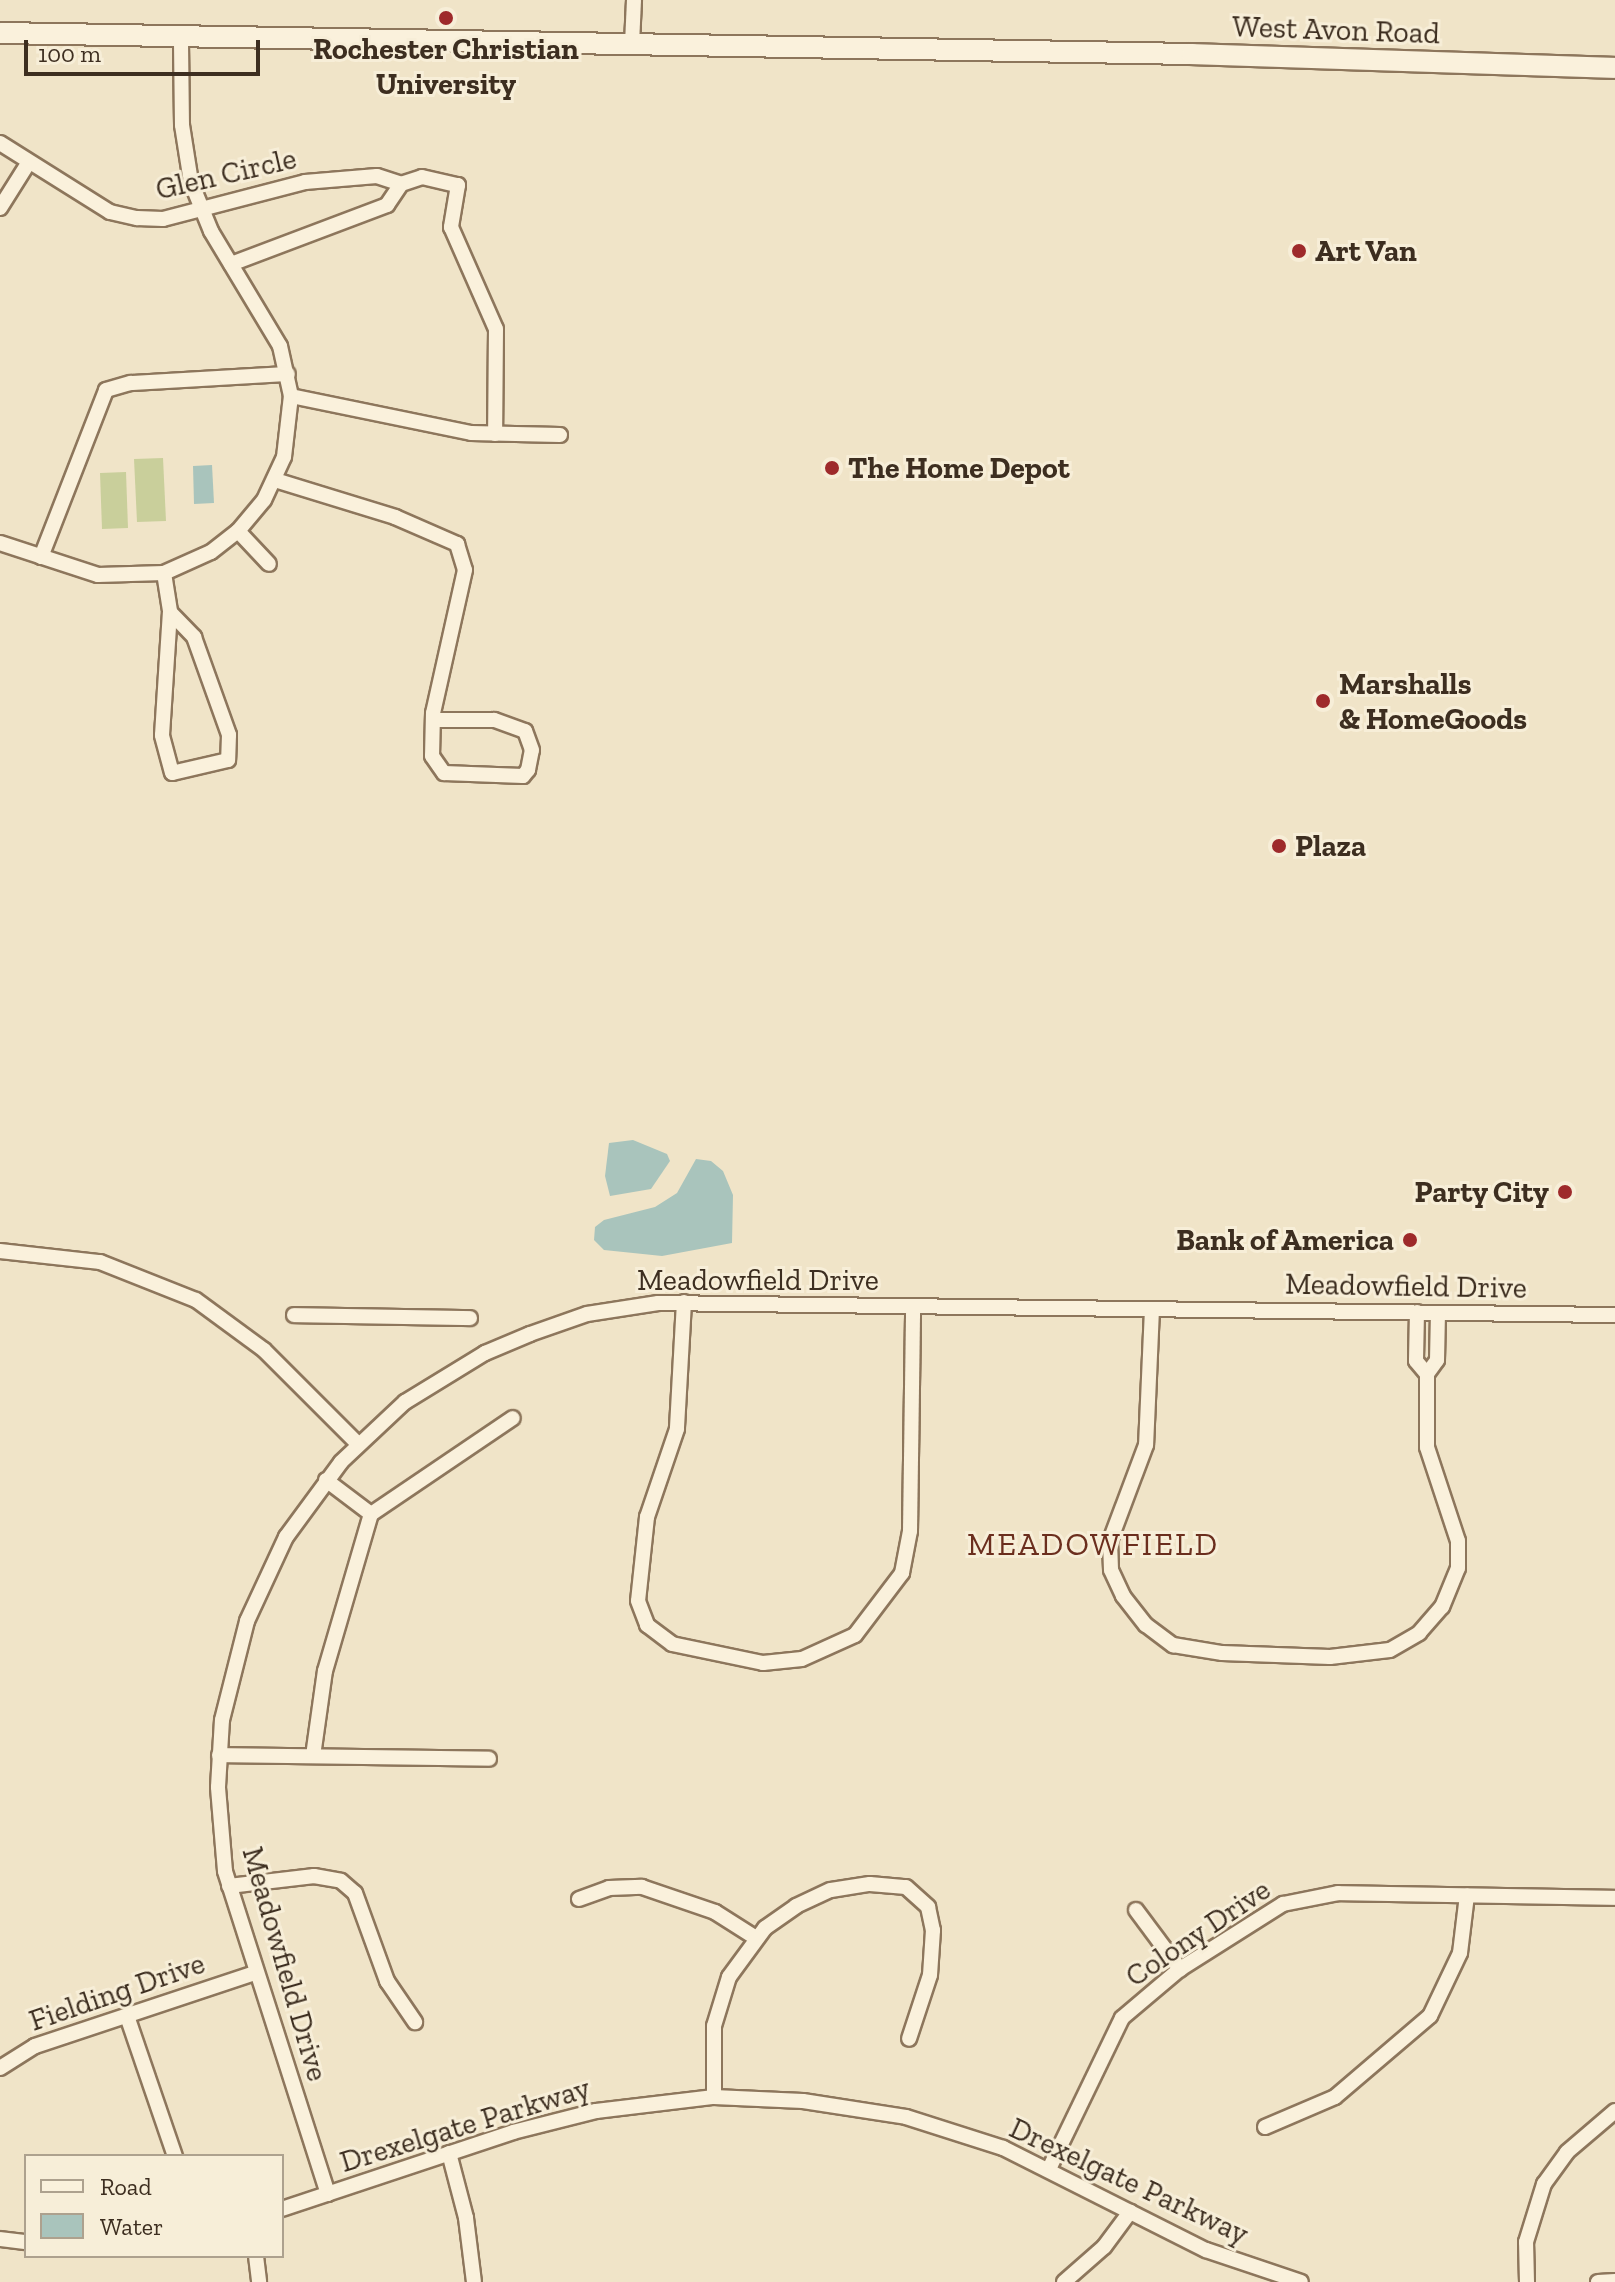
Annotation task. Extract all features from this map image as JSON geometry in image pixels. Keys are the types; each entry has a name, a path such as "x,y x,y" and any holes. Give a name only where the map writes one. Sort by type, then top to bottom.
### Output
{"main road":[{"name":"West Avon Road","path":"0,33 632,44 1615,68"}],"street":[{"path":"632,44 634,0"},
{"path":"0,543 98,575 164,573 211,552 238,531 275,480 287,446 291,396 288,374 275,335 200,208 183,141 181,37"},
{"name":"Glen Circle","path":"0,143 110,212 163,219 305,182 377,176 401,184 422,177 458,185 451,227 496,329 495,434"},
{"path":"0,208 29,162"},
{"path":"231,264 387,205 401,184"},
{"path":"41,557 106,390 131,383 288,374"},
{"path":"291,396 495,434 560,435"},
{"path":"275,480 395,517 457,544 465,570 433,720 432,756 444,773 523,776 528,770 532,750 525,731 494,720 433,720"},
{"path":"238,531 269,564"},
{"path":"164,573 170,612 162,735 172,773 228,760 229,735 194,637 170,612"},
{"path":"0,1251 100,1262 196,1300 264,1350 358,1444"},
{"path":"684,1302 677,1429 647,1517 638,1601 647,1625 672,1644 763,1663 802,1659 855,1635 902,1573 910,1531 913,1306"},
{"name":"Meadowfield Drive","path":"328,2194 229,1886 220,1824 219,1755 225,1700 247,1621 286,1537 326,1480 358,1444 405,1402 485,1353 587,1314 684,1302 1615,1315"},
{"path":"1152,1309 1146,1445 1113,1525 1109,1557 1114,1579 1132,1610 1162,1639 1191,1650 1370,1655 1399,1646 1432,1620 1451,1586 1459,1556 1427,1447 1427,1374 1437,1360 1438,1313"},
{"path":"1417,1312 1416,1361 1427,1374"},
{"path":"294,1315 470,1318"},
{"path":"313,1756 325,1671 371,1514 513,1418"},
{"path":"326,1480 371,1514"},
{"path":"219,1755 489,1759"},
{"path":"229,1886 314,1876 341,1881 355,1893 387,1981 415,2022"},
{"path":"714,2097 717,2010 729,1977 756,1938 796,1906 831,1890 870,1884 906,1887 928,1907 933,1930 926,1999 909,2039"},
{"path":"579,1899 609,1888 642,1887 715,1912 756,1938"},
{"name":"Colony Drive","path":"1050,2167 1115,2028 1148,1992 1263,1913 1304,1898 1338,1893 1615,1898"},
{"path":"1265,2127 1335,2097 1430,2016 1460,1953 1467,1895"},
{"path":"1136,1910 1180,1969"},
{"name":"Fielding Drive","path":"0,2068 35,2046 255,1973"},
{"path":"127,2016 174,2154"},
{"name":"Drexelgate Parkway","path":"284,2208 449,2153 596,2111 714,2097 827,2103 891,2114 954,2131 1050,2167 1206,2250 1301,2282"},
{"path":"1527,2282 1526,2242 1544,2184 1574,2145 1615,2111"},
{"path":"449,2153 466,2218 474,2282"},
{"path":"1064,2282 1104,2247 1130,2212"},
{"path":"0,2239 24,2242"},
{"path":"256,2258 259,2282"},
{"path":"1598,2282 1615,2281"}],"green space":[{"path":"163,458 166,521 137,522 134,459"},
{"path":"126,472 128,528 102,529 100,473"}],"water":[{"path":"212,465 214,503 194,504 193,466"},
{"path":"633,1140 667,1154 670,1161 651,1189 610,1196 605,1176 609,1143"},
{"path":"696,1159 711,1161 723,1171 733,1195 732,1243 662,1256 604,1250 594,1240 595,1227 604,1220 655,1207 677,1193"}],"place":[{"name":"Rochester Christian University","path":"446,18"},
{"name":"Art Van","path":"1299,251"},
{"name":"The Home Depot","path":"832,468"},
{"name":"Marshalls & HomeGoods","path":"1323,701"},
{"name":"Plaza","path":"1279,846"},
{"name":"Party City","path":"1565,1192"},
{"name":"Bank of America","path":"1410,1240"}],"district":[{"name":"MEADOWFIELD","path":"1093,1544"}]}
